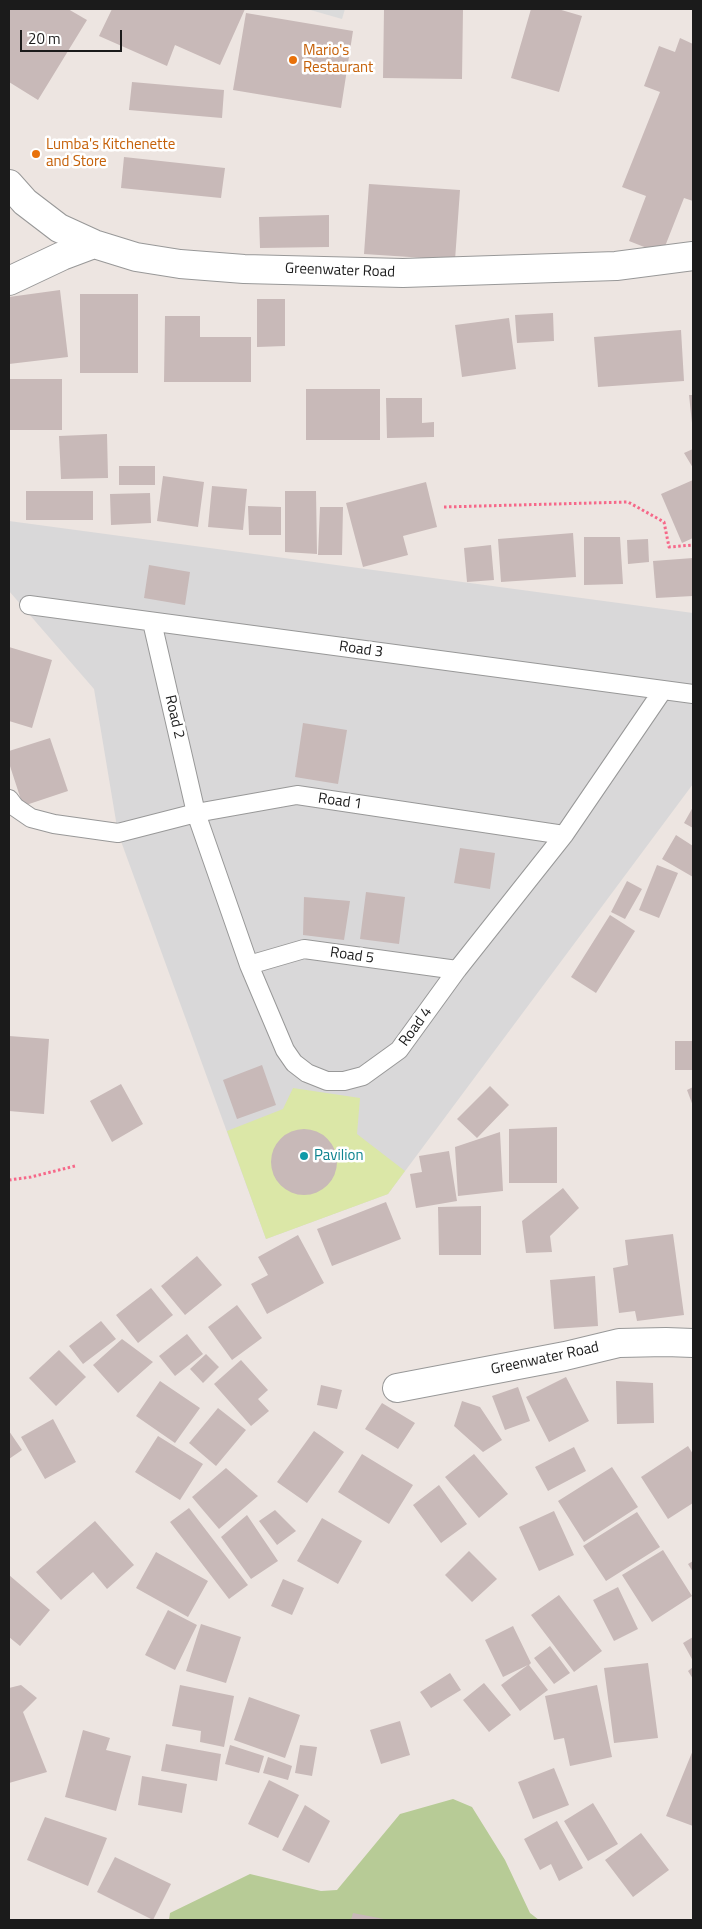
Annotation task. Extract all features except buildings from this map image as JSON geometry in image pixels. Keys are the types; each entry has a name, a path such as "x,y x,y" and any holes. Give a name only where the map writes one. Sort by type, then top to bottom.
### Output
{"street":[{"name":"Greenwater Road","path":"9,184 24,202 58,228 94,244 136,257 180,264 244,269 402,273 616,266 693,256"},
{"path":"9,281 62,256 94,244"},
{"name":"Greenwater Road","path":"397,1388 565,1356 619,1343 693,1343"}],"lane":[{"name":"Road 3","path":"30,604 693,694"},
{"name":"Road 2","path":"152,622 196,812"},
{"name":"Road 4","path":"196,812 249,965 285,1050 294,1063 306,1073 327,1081 344,1081 363,1076 399,1050 457,970 564,835 662,690"},
{"name":"Road 1","path":"9,799 15,807 31,818 54,824 118,833 196,812 297,796 564,835"},
{"name":"Road 5","path":"249,965 304,950 457,970"}],"path":[{"path":"444,507 628,502 664,522 669,546 693,545"},
{"path":"9,1180 31,1177 75,1166"}],"shaded area":[{"path":"307,9 345,9 342,19"},
{"path":"9,521 693,613 693,784 388,1194 266,1239 118,833 94,689 9,591"}],"green space":[{"path":"293,1088 360,1098 357,1134 405,1171 388,1194 266,1239 227,1131 283,1109"},
{"path":"453,1799 472,1807 505,1860 530,1913 539,1920 169,1920 170,1913 250,1874 321,1891 337,1890 400,1814"}],"place":[{"name":"Mario's Restaurant","path":"293,60"},
{"name":"Lumba's Kitchenette and Store","path":"36,154"},
{"name":"Pavilion","path":"304,1156"}]}
